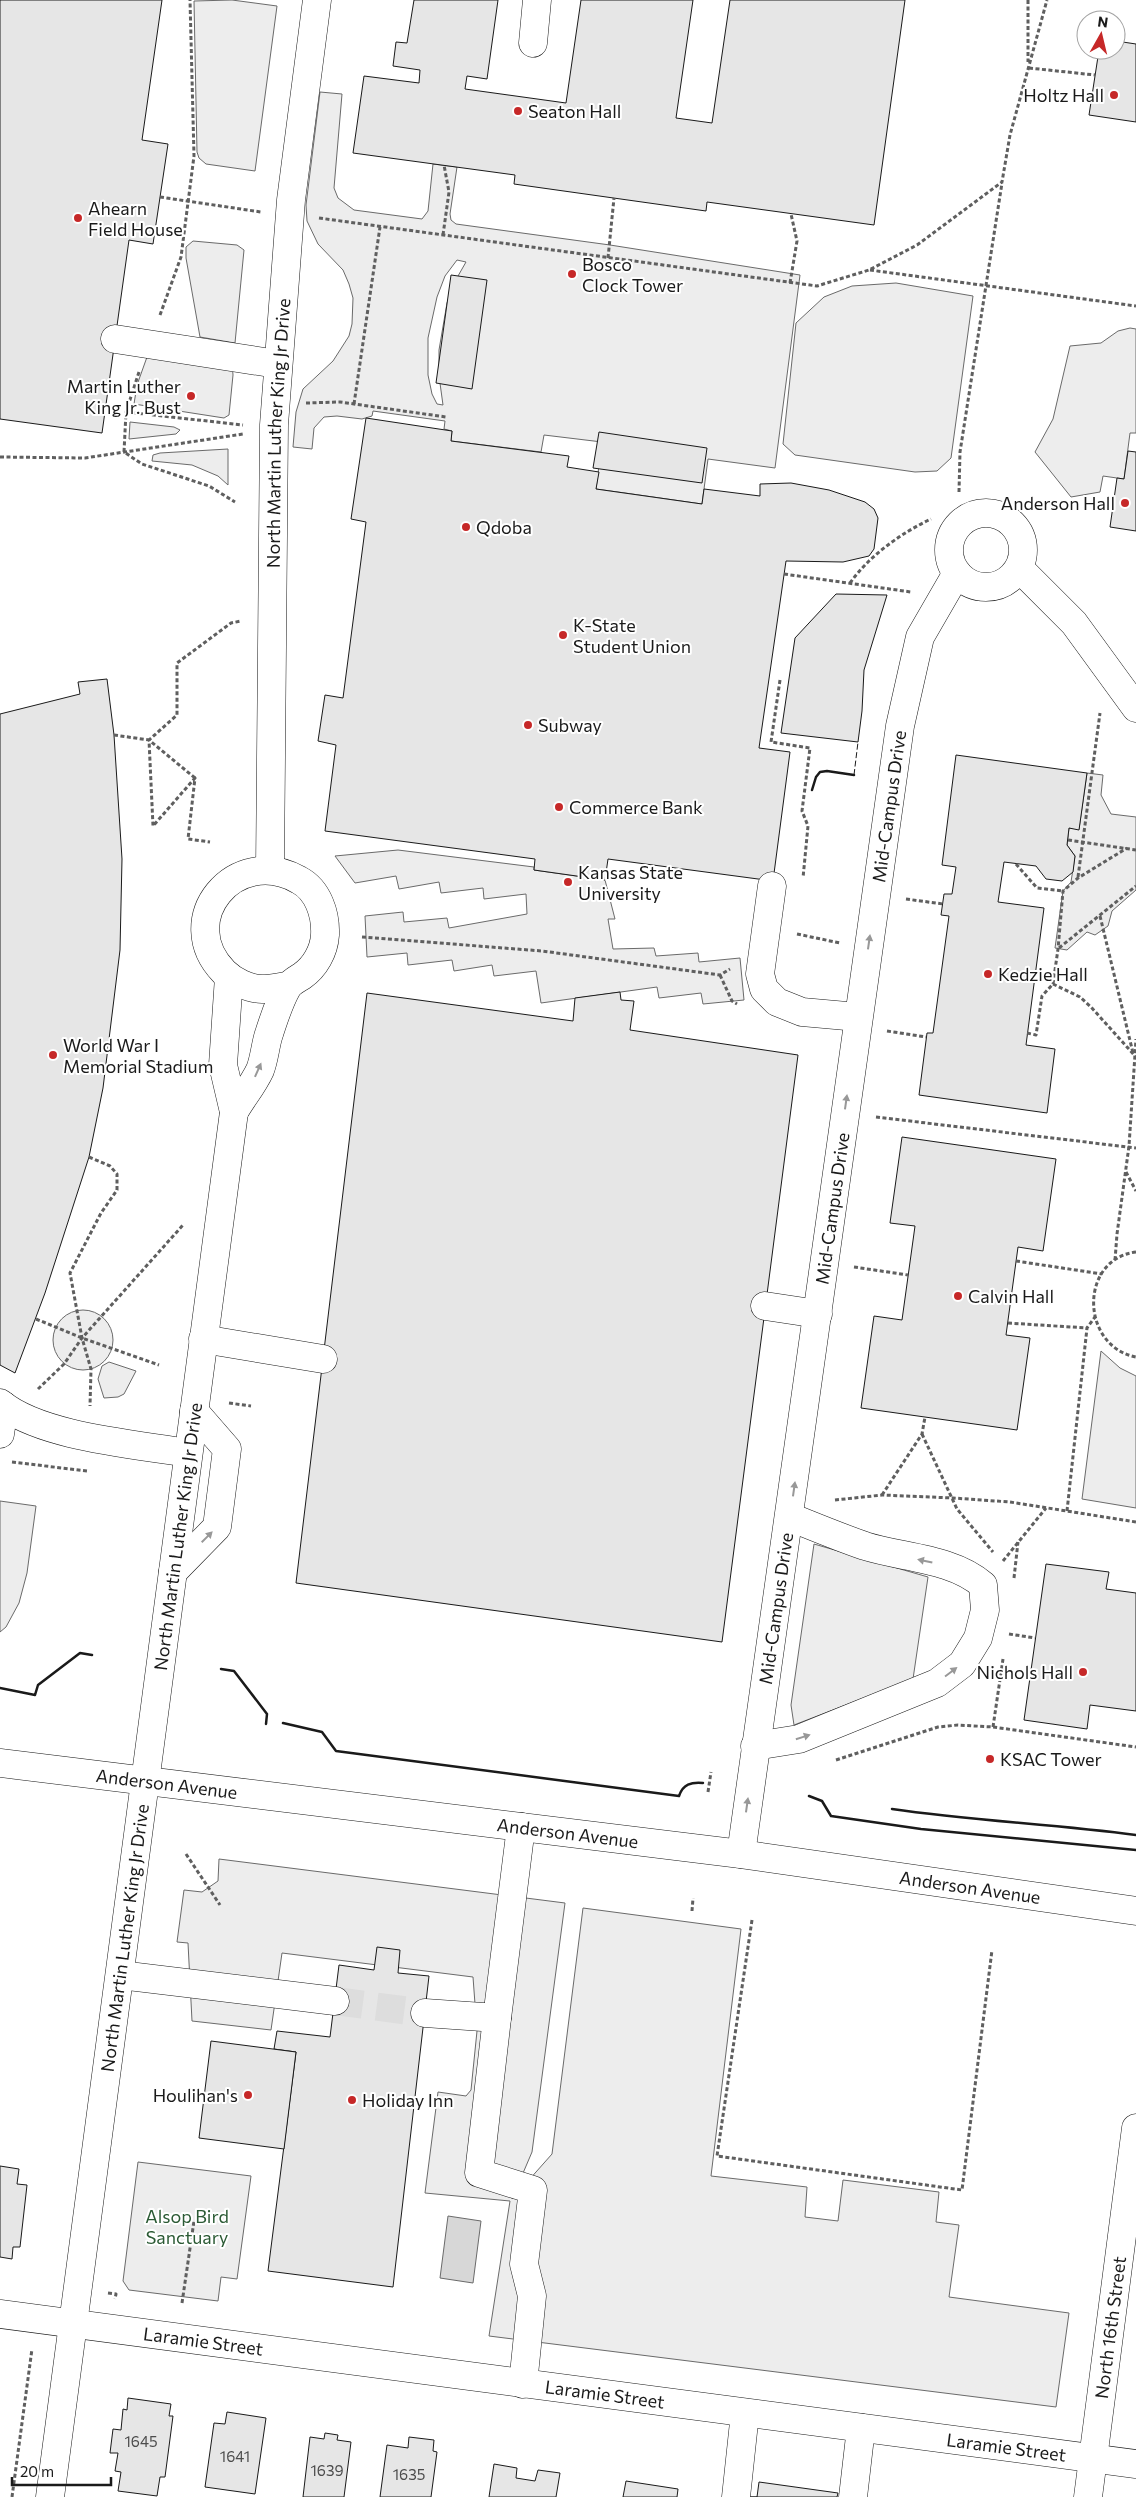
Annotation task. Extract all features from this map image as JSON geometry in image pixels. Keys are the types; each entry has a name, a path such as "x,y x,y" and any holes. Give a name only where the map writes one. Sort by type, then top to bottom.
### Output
{"street":[{"name":"North Martin Luther King Jr Drive","path":"270,869 273,479 278,364 291,200 317,0"},
{"path":"533,43 537,0"},
{"path":"115,339 278,364"},
{"path":"988,514 1000,516 1010,522 1018,532 1023,544 1023,556 1019,568 1011,578 1001,584 989,587 976,586 966,581 957,573 951,562 949,551 951,539 956,528 965,520 975,515 988,514"},
{"path":"1019,568 1074,623 1136,708"},
{"name":"Mid-Campus Drive","path":"741,1854 818,1314 870,1023 900,726 920,637 957,573"},
{"path":"270,869 294,877 314,894 322,908 326,926 324,942 318,959 308,972 288,986 261,989 244,985 229,977 217,965 209,950 205,933 207,916 213,900 223,886 237,877 253,871 270,869"},
{"path":"772,886 760,974 764,989 777,1002 802,1012 870,1023"},
{"name":"North Martin Luther King Jr Drive","path":"50,2497 234,1112 224,1066 229,977"},
{"name":"North Martin Luther King Jr Drive","path":"234,1112 260,1069 269,1035 288,986"},
{"path":"765,1306 818,1314"},
{"path":"204,1339 323,1359"},
{"path":"0,1434 2,1405 34,1422 78,1434 188,1452"},
{"path":"173,1572 217,1527 227,1449 194,1411"},
{"path":"755,1746 799,1739 937,1683 962,1664 978,1638 985,1610 983,1585 972,1576 942,1564 866,1546 790,1517"},
{"name":"Anderson Avenue","path":"0,1763 741,1854 1136,1911"},
{"path":"522,1827 479,2173 533,2190 524,2264 532,2296 522,2384"},
{"path":"120,1975 335,2001"},
{"path":"424,2013 497,2018"},
{"name":"North 16th Street","path":"1088,2497 1136,2135"},
{"name":"Laramie Street","path":"0,2314 1136,2464"},
{"path":"736,2497 745,2413"},
{"path":"853,2497 861,2428"}],"path":[{"path":"124,452 126,412 181,257 194,156 190,0"},
{"path":"1028,0 1028,68"},
{"path":"959,492 960,452 1010,135 1047,0"},
{"path":"1028,68 1095,76"},
{"path":"443,235 449,192 444,165"},
{"path":"313,217 790,284 817,286 869,270 917,244 1002,182"},
{"path":"160,197 264,213"},
{"path":"608,258 614,198"},
{"path":"790,284 797,241 791,214"},
{"path":"354,404 380,226"},
{"path":"869,270 1136,306"},
{"path":"306,403 340,402 446,417"},
{"path":"126,412 244,426"},
{"path":"0,457 85,458 243,434"},
{"path":"124,452 142,464 209,486 235,502"},
{"path":"850,584 861,567 912,528 931,519"},
{"path":"784,574 912,592"},
{"path":"149,740 177,716 178,663 231,623 241,622"},
{"path":"780,680 771,742 810,748 802,811 808,826 802,882"},
{"path":"1078,878 1101,706"},
{"path":"114,735 149,740 195,778"},
{"path":"149,740 153,826 195,778"},
{"path":"195,778 188,839 210,842"},
{"path":"1068,840 1136,850"},
{"path":"1027,1033 1036,1035 1042,996 1053,984 1063,891 1078,878 1127,848"},
{"path":"1016,864 1036,888 1063,891"},
{"path":"1058,948 1136,886"},
{"path":"900,898 942,904"},
{"path":"1100,916 1135,1056"},
{"path":"362,937 542,951 720,975"},
{"path":"1053,984 1080,997 1135,1056"},
{"path":"870,1023 926,1038"},
{"path":"1116,1260 1117,1234 1129,1146 1136,1039"},
{"path":"869,1116 1136,1148"},
{"path":"89,1157 110,1166 117,1174 117,1190 101,1213 70,1273 82,1338 91,1369 90,1406"},
{"path":"1126,1172 1136,1191"},
{"path":"36,1391 64,1364 82,1338 183,1225"},
{"path":"1136,1252 1116,1260 1102,1274 1094,1295 1095,1318 1101,1334 1113,1347 1128,1356 1136,1358"},
{"path":"1016,1261 1102,1274"},
{"path":"848,1266 908,1275"},
{"path":"1067,1511 1087,1328 1095,1318"},
{"path":"36,1319 82,1338 159,1365"},
{"path":"1008,1323 1087,1328"},
{"path":"224,1403 251,1406"},
{"path":"882,1495 922,1434 925,1417"},
{"path":"922,1434 957,1509 1002,1562 1046,1508"},
{"path":"11,1462 94,1472"},
{"path":"826,1499 842,1500 882,1495 953,1498 1046,1508 1136,1522"},
{"path":"1006,1634 1035,1638"},
{"path":"827,1763 938,1727 958,1725 993,1727 1136,1747"},
{"path":"708,1792 711,1772"},
{"path":"186,1854 220,1905"},
{"path":"692,1911 693,1898"},
{"path":"752,1920 717,2156 962,2190 992,1950"},
{"path":"182,2303 194,2221"},
{"path":"108,2293 116,2294"},
{"path":"12,2497 32,2344"}],"shaded area":[{"path":"232,0 277,6 255,171 206,164 199,158 197,152 194,1"},
{"path":"320,92 342,94 334,188 338,198 354,210 422,219 428,211 433,164 457,167 450,214 451,220 456,224 610,245 800,275 775,468 708,459 702,504 596,489 602,442 544,435 541,452 451,441 452,431 444,429 445,421 373,411 372,416 362,419 337,416 324,417 314,428 312,449 293,447 296,412 303,389 333,361 349,336 352,324 353,298 349,284 343,270 318,244 307,221 306,205","holes":["457,260 466,262 454,283 447,303 439,350 439,376 443,405 437,404 432,394 428,375 428,338 437,297 445,276"]},
{"path":"193,241 237,245 244,250 235,343 200,337 186,258 186,247"},
{"path":"896,283 973,296 951,458 937,471 915,472 795,455 783,444 796,323 824,297 852,286"},
{"path":"1130,328 1136,329 1136,433 1130,433 1124,479 1103,476 1100,492 1071,497 1035,452 1053,419 1070,346 1101,343 1118,331"},
{"path":"147,357 232,361 233,375 229,415 224,418 134,404 137,385"},
{"path":"130,422 174,427 180,430 176,434 129,439"},
{"path":"228,449 228,485 218,476 192,465 152,461 153,455 160,453"},
{"path":"1087,773 1103,775 1101,795 1111,814 1136,817 1136,890 1112,911 1108,926 1095,935 1087,932 1067,950 1055,948 1063,891 1071,882 1075,856 1067,845 1069,828 1079,829"},
{"path":"398,850 534,867 534,870 605,880 615,919 608,919 613,949 654,948 656,956 698,953 699,962 740,958 744,1000 703,1004 701,993 659,998 657,987 541,1003 536,971 494,976 492,965 454,971 452,960 408,965 407,953 367,957 365,916 403,912 404,922 447,918 449,928 527,914 526,894 484,899 483,888 441,893 439,882 399,889 396,876 355,883 335,856"},
{"path":"77,1310 89,1310 105,1318 111,1328 113,1340 111,1352 105,1362 89,1370 77,1370 61,1362 53,1346 53,1334 61,1318"},
{"path":"1101,1351 1120,1368 1136,1376 1136,1508 1082,1499"},
{"path":"109,1362 136,1371 124,1394 118,1397 104,1398 98,1379 102,1366"},
{"path":"0,1501 36,1506 27,1573 19,1603 6,1627 0,1632"},
{"path":"814,1544 928,1577 913,1679 794,1725 791,1705"},
{"path":"219,1859 565,1903 532,2152 512,2199 552,2154 583,1908 741,1929 711,2176 807,2187 805,2217 838,2221 843,2180 939,2192 936,2222 959,2225 949,2297 1069,2313 1056,2407 489,2336 510,2201 425,2193 438,2092 466,2096 471,2090 477,2031 473,1977 282,1953 271,2030 192,2021 188,1943 177,1942 184,1890 202,1892 218,1881"},
{"name":"Alsop Bird Sanctuary","path":"138,2162 251,2176 237,2279 221,2277 218,2301 129,2290 123,2281"},
{"path":"448,2216 481,2221 473,2283 440,2278"}],"building":[{"name":"Ahearn Field House","path":"0,0 162,0 142,140 168,144 153,244 129,240 102,433 0,419"},
{"name":"Seaton Hall","path":"414,0 498,0 487,79 467,76 465,89 566,103 581,0 693,0 676,118 712,123 730,0 905,0 874,225 707,202 706,211 514,184 515,175 353,153 364,76 419,83 420,70 393,66 396,42 407,43"},
{"name":"Holtz Hall","path":"1126,42 1136,44 1136,122 1089,115 1097,60 1126,60"},
{"path":"451,275 487,280 472,389 436,383"},
{"name":"K-State Student Union","path":"366,418 452,431 451,441 569,456 567,467 599,472 596,489 702,504 704,489 760,496 760,484 791,483 829,490 865,502 874,509 878,518 874,549 869,556 843,562 786,561 759,748 790,752 773,881 608,859 605,880 534,870 535,859 325,831 336,745 318,741 325,695 343,698 366,522 351,519"},
{"path":"599,432 707,448 702,483 593,468"},
{"name":"Anderson Hall","path":"1128,451 1136,452 1136,531 1110,527 1117,478 1124,479"},
{"path":"836,594 887,595 864,670 858,742 781,733 795,638"},
{"name":"World War I Memorial Stadium","path":"107,679 114,735 122,859 120,950 103,1088 89,1157 45,1293 15,1373 0,1365 0,714 80,694 78,682"},
{"name":"Kedzie Hall","path":"956,755 1087,773 1079,830 1069,828 1067,845 1075,856 1073,872 1062,881 1046,879 1036,866 1004,862 998,902 1044,908 1026,1045 1055,1049 1047,1113 919,1095 927,1033 933,1033 949,916 941,915 944,894 952,894 956,867 942,865"},
{"path":"620,992 621,1000 634,1001 630,1030 798,1055 722,1642 296,1583 367,993 573,1021 575,998"},
{"name":"Calvin Hall","path":"902,1137 1056,1159 1043,1251 1018,1247 1006,1335 1030,1338 1017,1430 861,1408 874,1316 902,1320 915,1226 890,1223"},
{"name":"Nichols Hall","path":"1046,1564 1109,1572 1106,1589 1136,1593 1136,1711 1090,1705 1087,1729 1024,1720"},
{"name":"Holiday Inn","path":"377,1947 400,1950 398,1973 429,1976 393,2287 268,2271 296,2052 274,2049 277,2031 330,2037 339,1965 374,1970"},
{"name":"Houlihan's","path":"211,2041 296,2052 284,2149 199,2138"},
{"path":"0,2166 19,2169 17,2184 27,2185 20,2247 13,2247 12,2259 0,2257"},
{"path":"128,2398 171,2404 169,2416 173,2416 165,2477 160,2477 157,2496 118,2491 121,2472 115,2471 118,2453 110,2453 113,2429 121,2430 123,2409 127,2410"},
{"path":"227,2412 266,2418 255,2494 205,2487 214,2423 225,2424"},
{"path":"325,2433 338,2435 337,2440 351,2442 344,2497 303,2497 310,2437 324,2439"},
{"path":"409,2437 434,2440 433,2451 437,2452 431,2497 380,2497 387,2445 408,2448"},
{"path":"494,2464 517,2468 516,2478 535,2481 538,2470 560,2473 556,2497 489,2497"},
{"path":"626,2481 678,2489 677,2497 623,2497"},
{"path":"759,2482 838,2493 837,2497 757,2497"}],"tunnel":[{"path":"335,2001 425,2013"}],"fence":[{"path":"854,775 858,742"}],"wall":[{"path":"812,790 816,777 820,772 827,771 854,775"},
{"path":"0,1688 35,1695 38,1685 80,1653 92,1655"},
{"path":"221,1669 234,1671 267,1714 266,1724"},
{"path":"283,1723 322,1732 336,1751 679,1796 685,1786 703,1783"},
{"path":"809,1796 822,1801 831,1816 921,1829 1136,1850"},
{"path":"892,1809 1136,1835"}],"place":[{"name":"Holtz Hall","path":"1114,95"},
{"name":"Seaton Hall","path":"518,111"},
{"name":"Ahearn Field House","path":"78,218"},
{"name":"Bosco Clock Tower","path":"572,274"},
{"name":"Martin Luther King Jr. Bust","path":"191,396"},
{"name":"Anderson Hall","path":"1125,503"},
{"name":"Qdoba","path":"466,527"},
{"name":"K-State Student Union","path":"563,635"},
{"name":"Subway","path":"528,725"},
{"name":"Commerce Bank","path":"559,807"},
{"name":"Kansas State University","path":"568,882"},
{"name":"Kedzie Hall","path":"988,974"},
{"name":"World War I Memorial Stadium","path":"53,1055"},
{"name":"Calvin Hall","path":"958,1296"},
{"name":"Nichols Hall","path":"1083,1672"},
{"name":"KSAC Tower","path":"990,1759"},
{"name":"Houlihan's","path":"248,2095"},
{"name":"Holiday Inn","path":"352,2100"}]}
